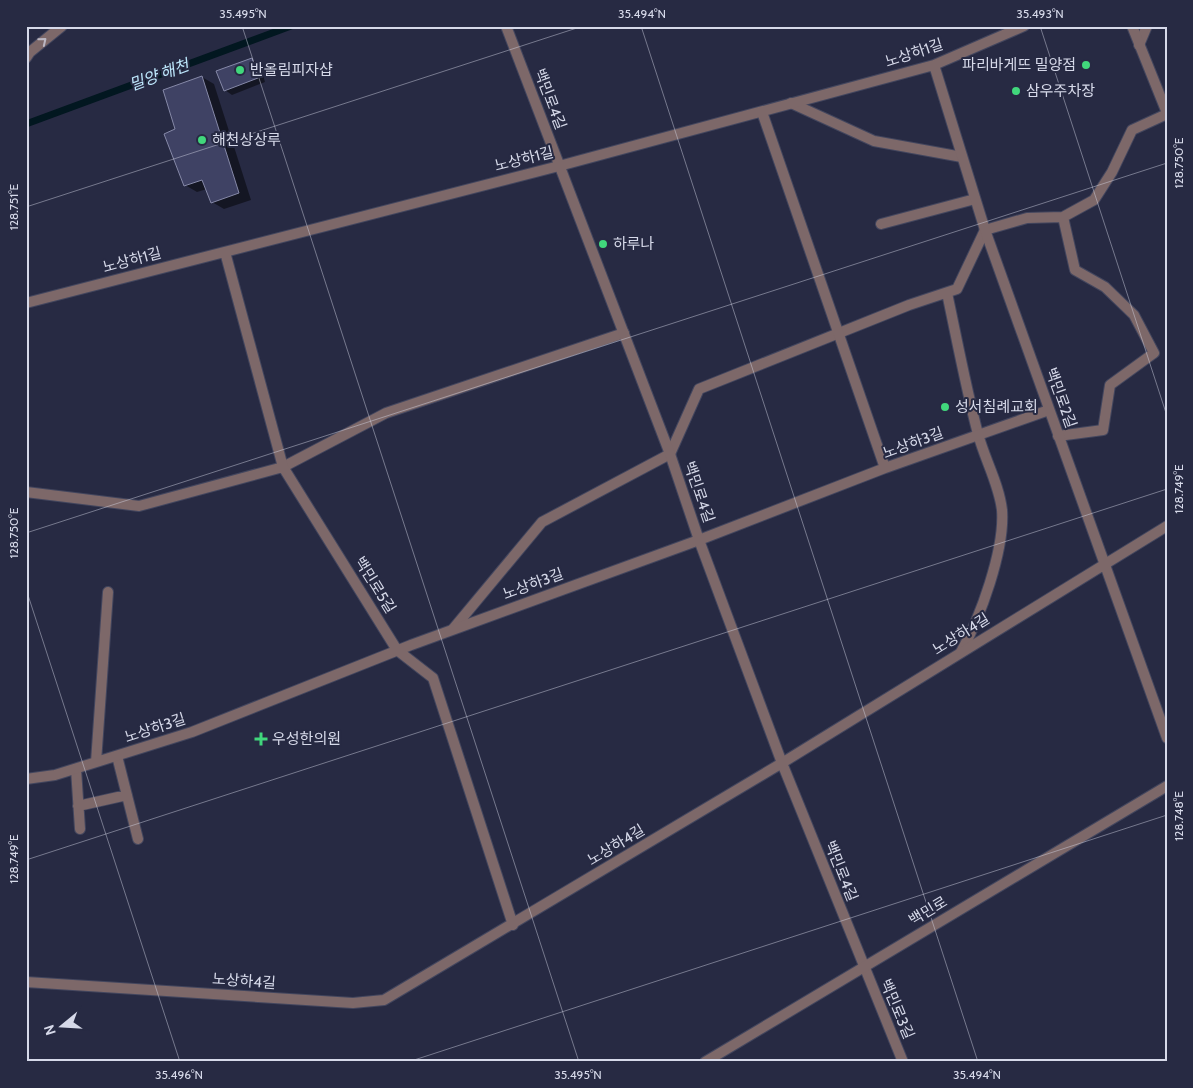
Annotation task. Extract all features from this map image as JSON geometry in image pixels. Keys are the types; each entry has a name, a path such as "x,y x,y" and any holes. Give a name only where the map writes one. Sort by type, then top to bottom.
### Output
{"street":[{"path":"26,58 30,52 62,26"},
{"name":"백민로4길","path":"506,26 670,454 699,540 782,763 863,968"},
{"name":"노상하1길","path":"26,303 559,166 934,65 1024,26"},
{"path":"453,629 542,522 670,454 699,389 838,332 957,289 985,230 1027,218 1063,217 1094,200 1112,172 1132,130 1167,113 1132,26"},
{"path":"1139,45 1147,26"},
{"name":"백민로2길","path":"934,65 985,230 1167,738"},
{"path":"791,104 874,141 962,157"},
{"path":"762,112 885,468"},
{"path":"881,224 975,199"},
{"path":"1058,436 1104,430 1110,385 1154,353 1134,315 1105,286 1076,270 1063,217"},
{"name":"백민로5길","path":"225,252 283,468 398,650 433,678 513,925"},
{"path":"947,293 979,435 992,470 1000,503 999,543 987,588 974,627 960,652"},
{"path":"26,492 139,506 283,468 386,413 624,333"},
{"name":"노상하3길","path":"26,779 55,775 192,732 453,629 699,540 885,468 1049,410"},
{"name":"노상하4길","path":"26,982 353,1003 384,1000 513,925 782,763 1104,563 1167,526"},
{"path":"96,762 108,592"},
{"path":"117,756 138,839"},
{"path":"76,769 80,829"},
{"name":"백민로","path":"705,1062 1167,786"},
{"path":"78,806 127,795"},
{"name":"백민로3길","path":"863,968 903,1062"}],"building":[{"path":"252,58 258,78 224,91 216,71"},
{"path":"202,76 239,193 211,203 202,180 184,186 164,134 175,129 163,90"}],"waterway":[{"name":"밀양 해천","path":"26,124 291,26"}],"place":[{"name":"파리바게뜨 밀양점","path":"1086,65"},
{"name":"반올림피자샵","path":"240,70"},
{"name":"삼우주차장","path":"1016,91"},
{"name":"해천상상루","path":"202,140"},
{"name":"하루나","path":"603,244"},
{"name":"성서침례교회","path":"945,407"},
{"name":"우성한의원","path":"261,739"}]}
